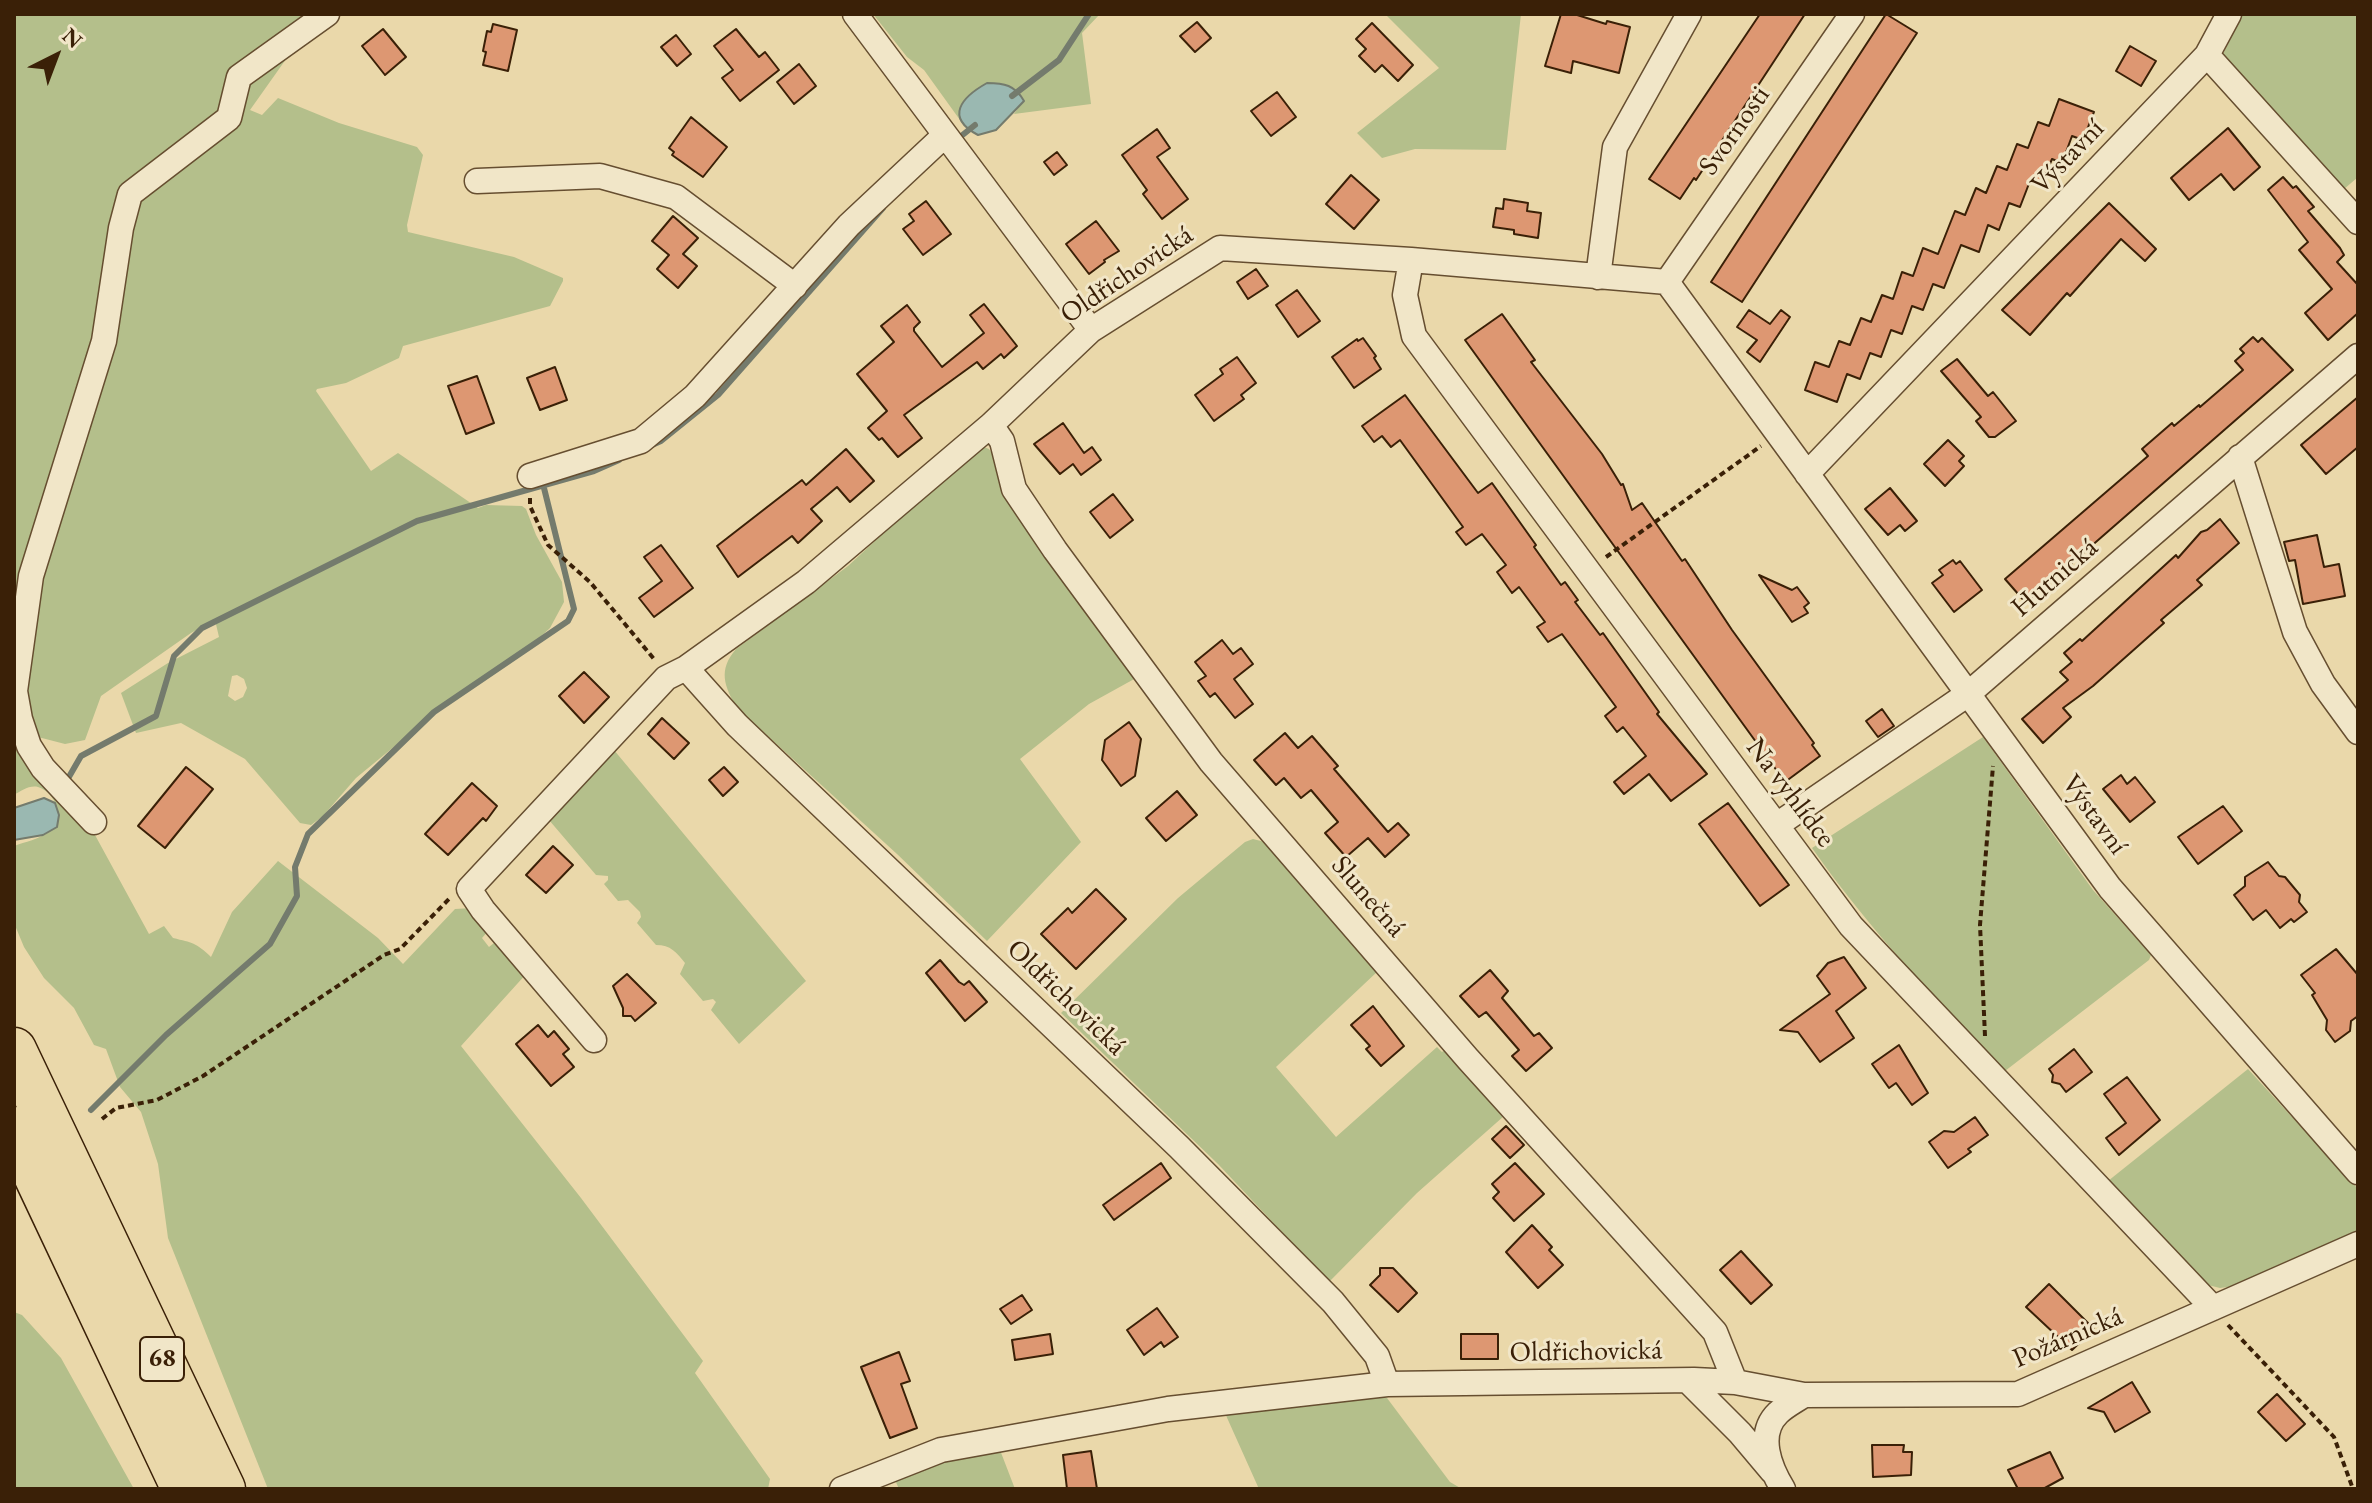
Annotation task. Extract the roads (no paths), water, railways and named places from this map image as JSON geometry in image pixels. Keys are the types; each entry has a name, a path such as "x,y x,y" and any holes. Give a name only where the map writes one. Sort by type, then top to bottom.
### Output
{"highway":[{"name":"68","path":"14,1050 223,1489"},
{"name":"68","path":"14,1129 184,1489"}],"street":[{"path":"94,822 43,768 29,746 15,691 31,576 104,341 121,228 130,194 229,118 239,77 327,14"},
{"path":"855,14 1091,330"},
{"path":"1598,277 1615,147 1689,14"},
{"name":"Svornosti","path":"1667,282 1852,14"},
{"name":"Výstavní","path":"1807,474 2207,55 2229,14"},
{"path":"2207,55 2358,222"},
{"path":"530,476 641,441 695,396 849,225 945,135"},
{"path":"477,181 600,176 676,197 795,286"},
{"name":"Oldřichovická","path":"594,1040 483,910 469,889 676,673 806,582 991,425 1091,330 1220,248 1411,260 1667,282"},
{"name":"Na vyhlídce","path":"1411,260 1405,295 1414,336 1851,926 2213,1308"},
{"name":"Výstavní","path":"1667,282 2110,888 2358,1172"},
{"name":"Hutnická","path":"1777,825 1968,694 2358,356"},
{"name":"Slunečná","path":"991,425 1002,441 1014,489 1055,550 1211,762 1468,1059 1715,1332 1735,1382"},
{"path":"2240,457 2295,632 2323,684 2358,732"},
{"name":"Oldřichovická","path":"676,673 737,725 1179,1147 1333,1302 1377,1356 1387,1384"},
{"name":"Požárnická","path":"1688,1381 1735,1382 1804,1395 2018,1394 2358,1244"},
{"path":"1688,1381 1740,1433 1778,1480"},
{"name":"Oldřichovická","path":"842,1489 941,1450 1168,1409 1387,1384 1688,1381"},
{"path":"1778,1480 1767,1451 1768,1432 1776,1414 1804,1395"}],"water":[{"path":"987,83 1008,86 1017,91 1024,101 996,130 978,135 962,121 960,108 970,94"},
{"path":"44,798 55,803 59,815 57,827 43,835 14,840 14,808"}],"waterway":[{"path":"1012,96 1059,60 1089,14"},
{"path":"955,141 975,125"},
{"path":"652,445 718,395 883,208"},
{"path":"66,782 81,756 156,716 174,656 202,628 417,521 594,471 619,460"},
{"path":"91,1110 166,1035 270,944 297,896 295,867 308,834 434,712 568,621 574,609 543,484"}]}
